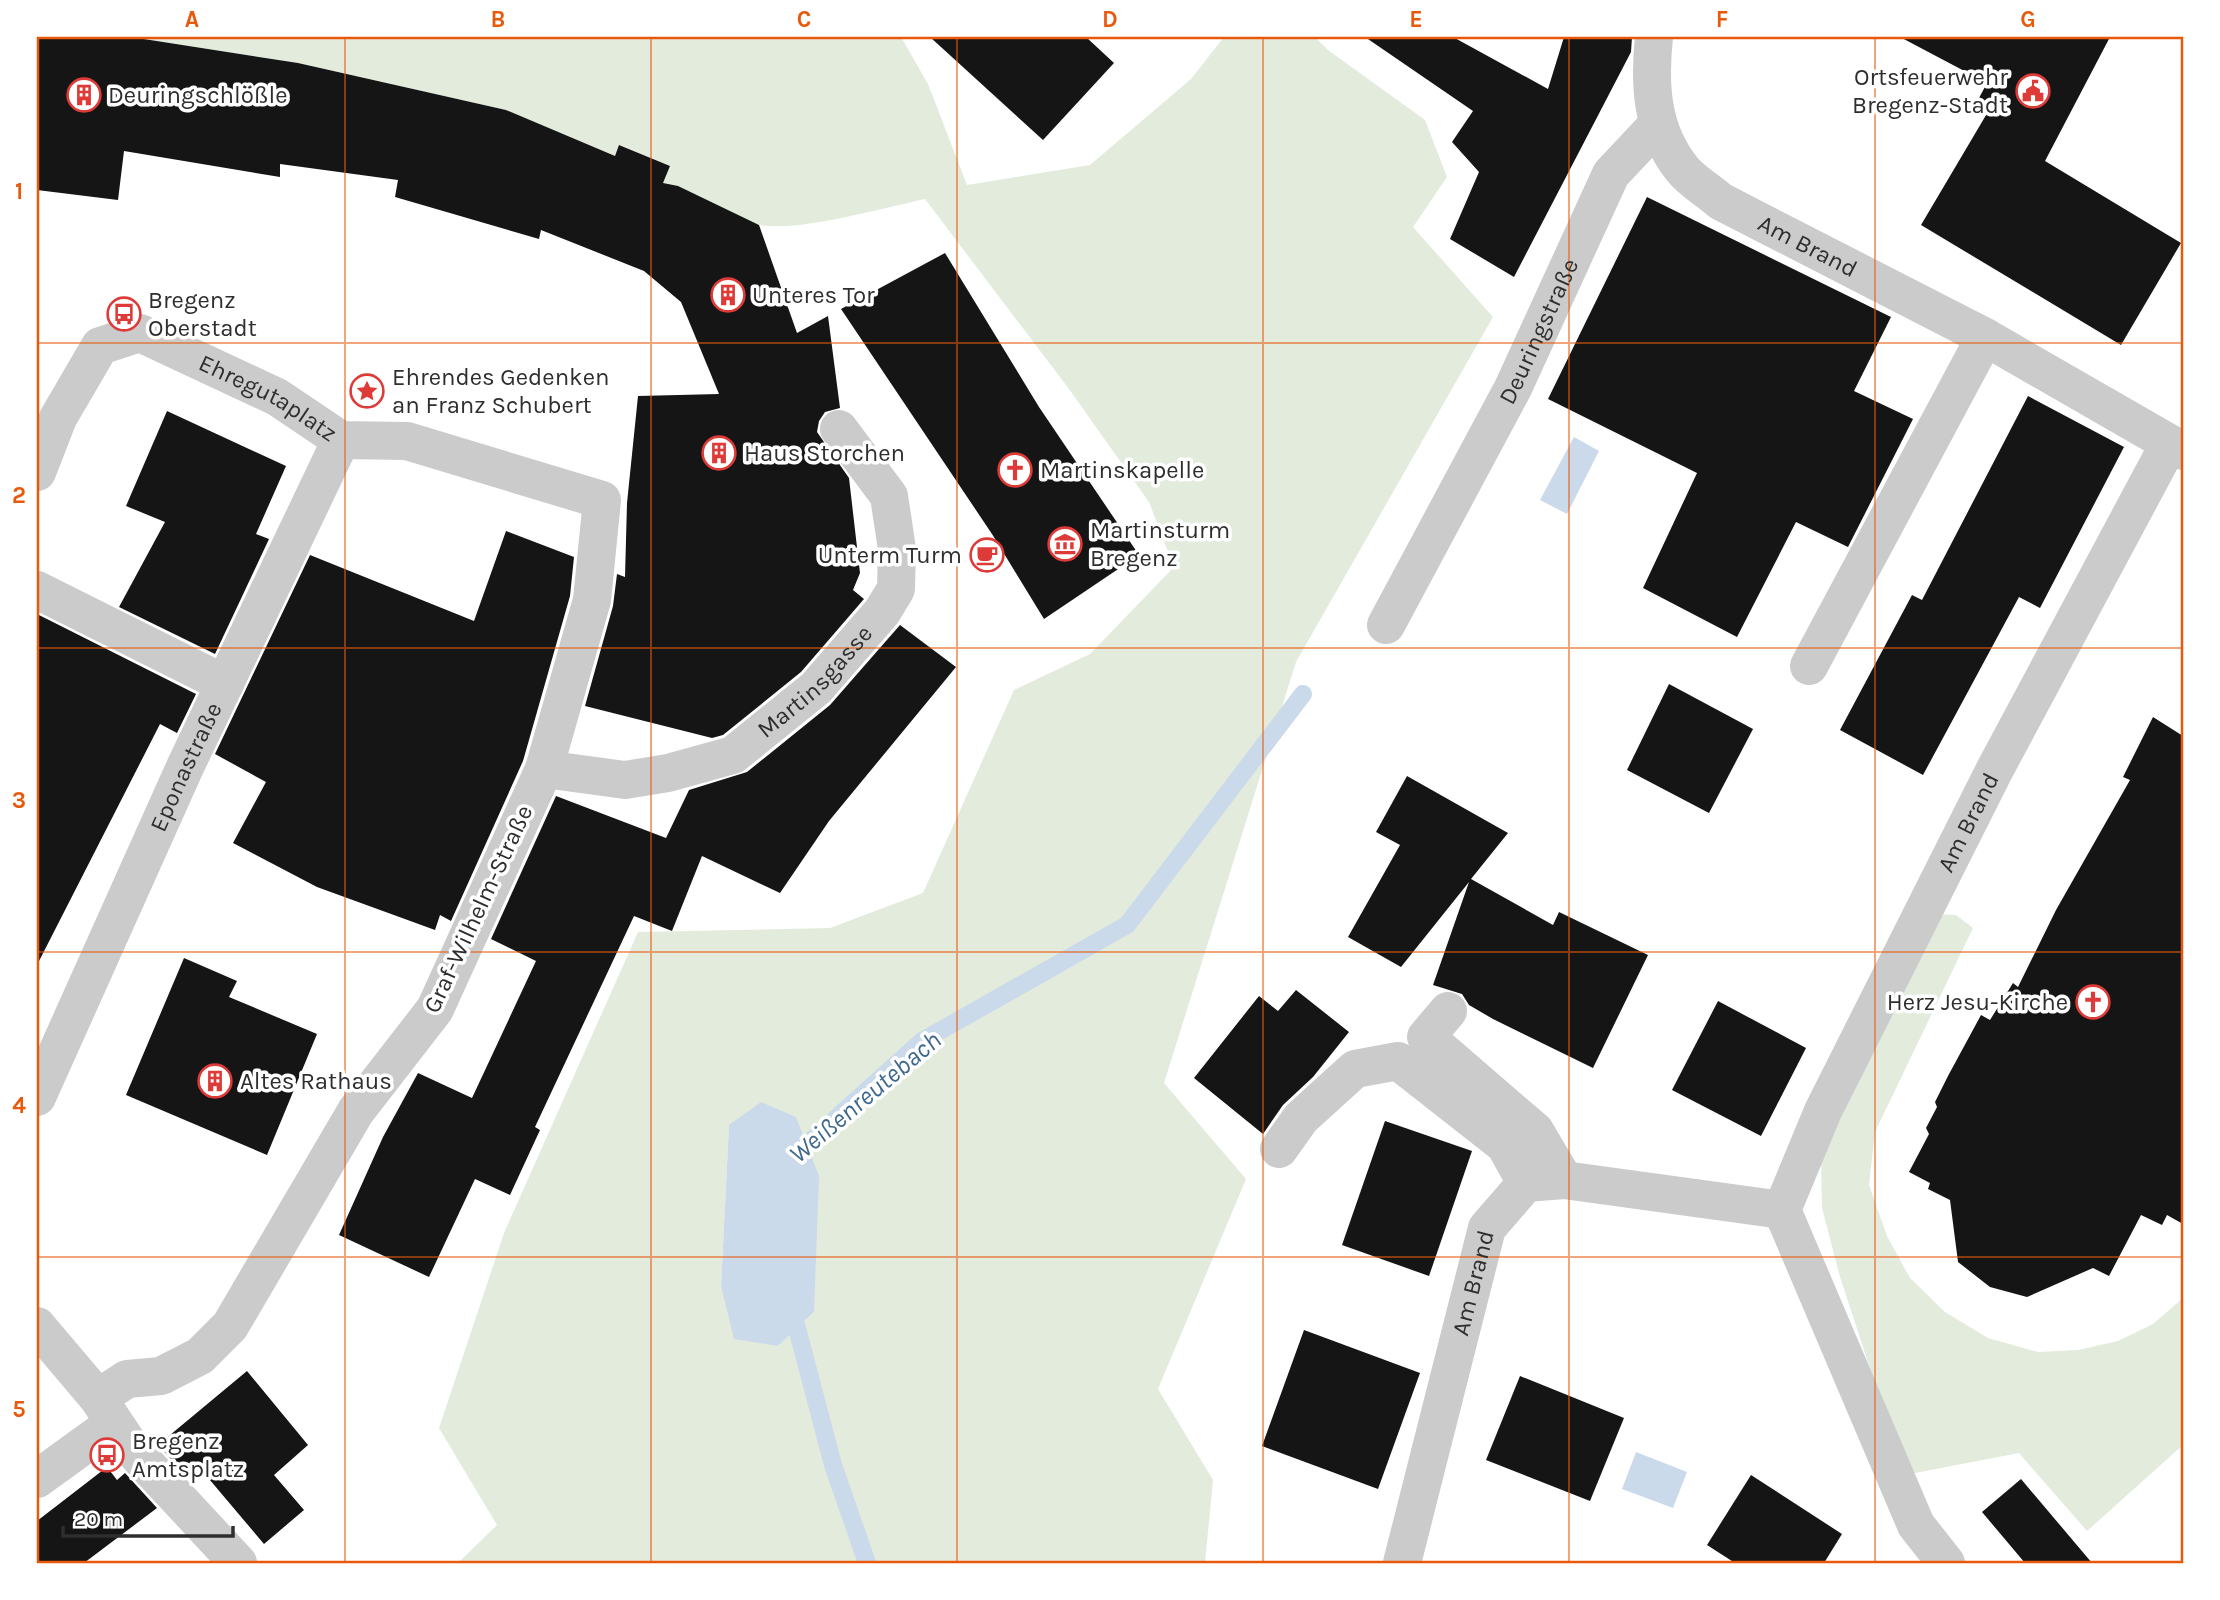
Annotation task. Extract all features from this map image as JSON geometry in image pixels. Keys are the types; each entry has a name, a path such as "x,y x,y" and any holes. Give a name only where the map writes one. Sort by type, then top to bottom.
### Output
{"street":[{"path":"1654,37 1650,81 1657,125"},
{"name":"Am Brand","path":"1657,125 1683,170 1720,201 1985,337 2176,447 1994,771 1823,1111 1782,1210"},
{"name":"Deuringstraße","path":"1386,625 1513,388 1611,174 1657,125"},
{"name":"Ehregutaplatz","path":"37,472 58,418 100,346 140,333 277,397 341,440 407,441 602,500"},
{"path":"1809,666 1985,337"},
{"name":"Martinsgasse","path":"544,769 625,780 668,773 733,755 816,688 833,669 882,612 896,589 897,549 889,496 839,429"},
{"name":"Eponastraße","path":"37,1097 225,684 341,440"},
{"name":"Graf-Wilhelm-Straße","path":"37,1479 106,1411 127,1379 161,1376 200,1356 230,1326 356,1111 435,1009 544,769 592,600 602,500"},
{"path":"37,590 225,684"},
{"path":"1448,1011 1426,1037 1535,1131 1564,1180"},
{"path":"1279,1149 1300,1118 1355,1069 1398,1060 1505,1145 1526,1183 1564,1180 1782,1210 1916,1525 1946,1563"},
{"name":"Am Brand","path":"1402,1563 1488,1228 1526,1183"},
{"path":"37,1326 106,1411 132,1449 238,1563"}],"shaded area":[{"path":"131,37 901,37 928,84 967,185 1090,165 1191,79 1224,37 1315,37 1328,50 1425,120 1447,177 1413,227 1493,317 1296,662 1164,1083 1246,1179 1158,1389 1213,1480 1205,1563 458,1563 497,1525 439,1428 504,1233 638,932 830,928 923,893 1014,690 1090,654 1174,567 1149,502 1069,389 925,199 819,222 761,225 663,183 670,166 620,145 612,163 506,110 298,63","holes":["729,1125 814,1312 778,1346 721,1286"]},
{"path":"1937,914 1956,915 1973,928 1875,1132 1869,1185 1887,1236 1910,1278 1945,1312 1988,1338 2038,1352 2078,1350 2118,1341 2153,1324 2183,1298 2183,1445 2087,1531 2019,1453 1905,1475 1840,1277 1822,1208 1821,1156"}],"water":[{"path":"1574,437 1599,451 1567,514 1540,500"},
{"path":"761,1102 796,1117 819,1176 814,1312 778,1346 734,1339 721,1286 729,1125"},
{"path":"1636,1452 1687,1472 1673,1508 1622,1489"}],"building":[{"path":"37,37 131,37 298,63 506,110 615,156 619,145 670,166 663,183 678,186 759,225 797,333 828,316 840,408 825,412 819,421 817,432 849,478 860,573 853,590 864,599 801,672 723,735 712,738 585,706 613,606 617,574 625,577 627,503 638,396 719,394 681,302 644,271 541,230 539,239 395,197 398,180 280,164 280,177 124,151 118,200 37,190"},
{"path":"930,37 1086,37 1114,63 1043,140"},
{"path":"1365,37 1453,37 1548,89 1564,37 1632,37 1631,52 1514,277 1450,239 1479,172 1452,142 1473,111"},
{"path":"1900,37 2110,37 2045,161 2181,243 2121,345 1921,225 1992,105 1979,98 1987,83"},
{"path":"1647,197 1891,317 1854,391 1913,419 1848,547 1796,522 1737,637 1643,588 1697,473 1548,399"},
{"path":"945,253 1039,407 1139,555 1044,619 992,534 841,309"},
{"path":"2028,396 2124,447 2040,608 2019,597 1923,775 1840,730 1912,595 1922,600"},
{"path":"167,411 286,466 256,534 269,539 215,654 119,607 165,522 126,506"},
{"path":"506,531 574,557 570,596 523,761 451,921 440,915 435,930 317,887 233,843 266,782 215,754 310,555 474,621"},
{"path":"37,614 196,694 177,733 160,724 37,965"},
{"path":"900,625 956,667 829,821 780,893 702,856 672,931 634,916 535,1127 540,1130 510,1195 475,1179 429,1277 339,1235 383,1137 418,1073 472,1098 536,961 491,939 556,796 666,838 689,790 747,772 830,705"},
{"path":"1669,684 1753,729 1709,813 1627,770"},
{"name":"Herz Jesu-Kirche","path":"2153,717 2183,736 2183,1224 2167,1215 2162,1225 2141,1215 2109,1276 2093,1268 2027,1297 1990,1287 1958,1262 1950,1200 1928,1189 1930,1183 1909,1172 1929,1134 1926,1128 1948,1076 1981,1015 1990,1020 2013,983 2018,987 2056,910 2130,780 2123,777"},
{"path":"1407,776 1508,833 1471,879 1553,925 1559,912 1648,955 1593,1068 1493,1019 1469,1005 1462,994 1433,985 1469,882 1401,967 1348,937 1400,845 1376,832"},
{"name":"Altes Rathaus","path":"184,958 237,981 229,997 317,1034 267,1155 126,1095"},
{"path":"1296,990 1349,1032 1313,1077 1283,1105 1263,1134 1194,1078 1259,996 1278,1011"},
{"path":"1718,1001 1806,1048 1761,1136 1672,1090"},
{"path":"1385,1121 1472,1151 1429,1276 1342,1245"},
{"path":"1304,1330 1420,1373 1378,1489 1262,1446"},
{"path":"247,1371 308,1445 274,1475 304,1510 264,1544 204,1473 192,1482 158,1445"},
{"path":"1520,1376 1624,1418 1590,1501 1486,1460"},
{"path":"107,1467 117,1480 125,1473 157,1508 84,1563 37,1563 37,1521"},
{"path":"1751,1475 1842,1534 1824,1563 1735,1563 1707,1545"},
{"path":"2021,1479 2092,1563 2025,1563 1982,1512"}],"waterway":[{"name":"Weißenreutebach","path":"790,1160 922,1041 1127,925 1303,694"},
{"name":"Weißenreutebach","path":"788,1306 797,1328 833,1465 867,1563"}],"place":[{"name":"Ortsfeuerwehr Bregenz-Stadt","path":"2033,91"},
{"name":"Deuringschlößle","path":"84,95"},
{"name":"Unteres Tor","path":"728,295"},
{"name":"Bregenz Oberstadt","path":"124,314"},
{"name":"Ehrendes Gedenken an Franz Schubert","path":"367,391"},
{"name":"Haus Storchen","path":"719,453"},
{"name":"Martinskapelle","path":"1015,470"},
{"name":"Martinsturm Bregenz","path":"1065,544"},
{"name":"Unterm Turm","path":"987,555"},
{"name":"Herz Jesu-Kirche","path":"2093,1002"},
{"name":"Altes Rathaus","path":"215,1081"},
{"name":"Bregenz Amtsplatz","path":"107,1455"}]}
